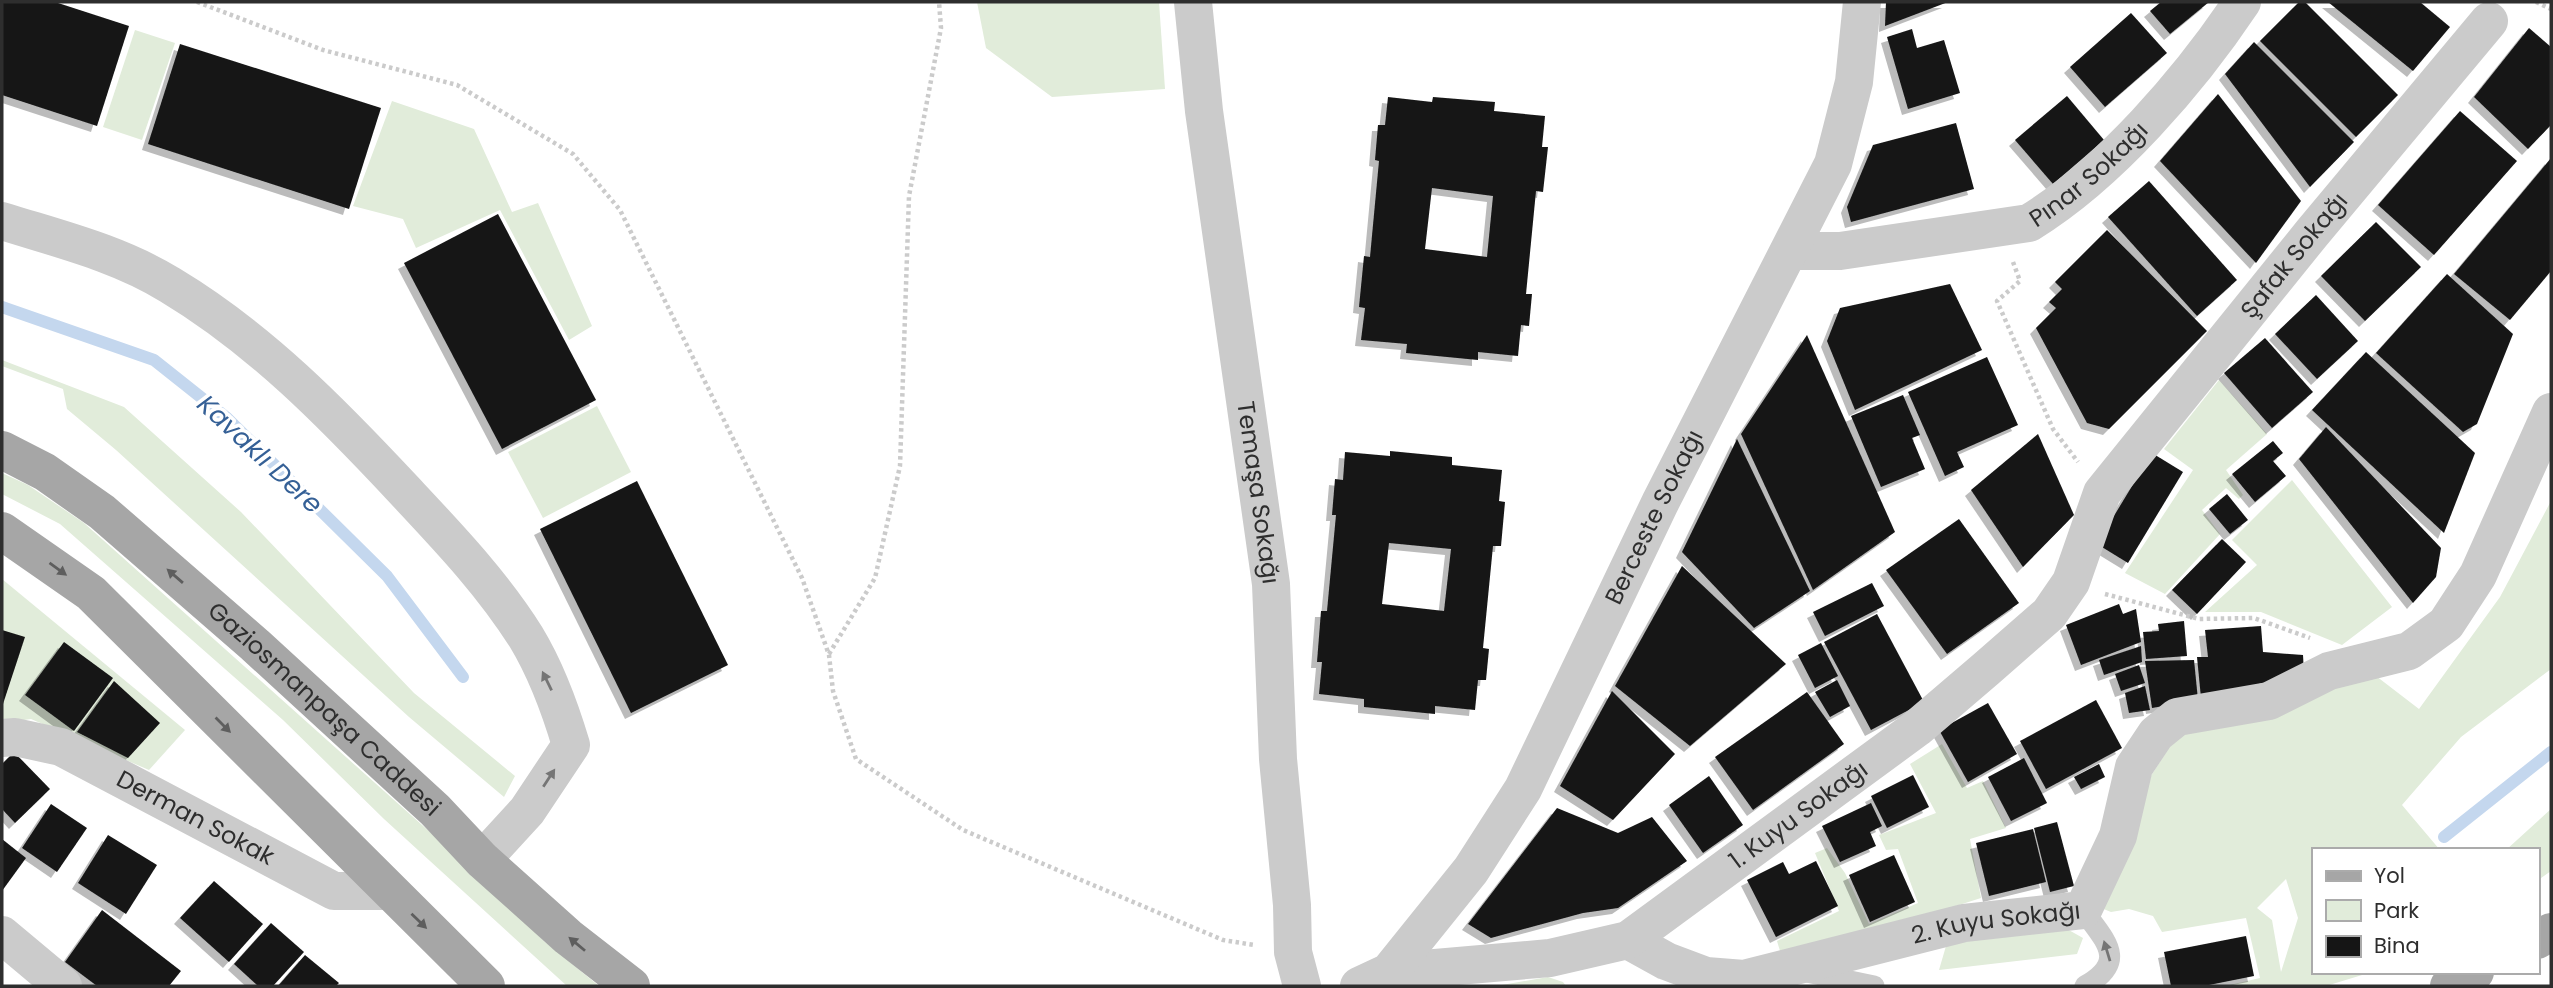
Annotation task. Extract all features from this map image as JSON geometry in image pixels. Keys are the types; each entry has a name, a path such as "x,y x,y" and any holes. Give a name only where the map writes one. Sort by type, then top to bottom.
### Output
{"main road":[{"name":"Gaziosmanpaşa Caddesi","path":"2,450 44,472 102,512 315,700 435,810 482,860 568,937 631,986"},
{"path":"2,531 91,593 486,986"},
{"path":"2449,986 2472,974"}],"street":[{"name":"Temaşa Sokağı","path":"1193,2 1204,111 1271,584 1278,759 1297,969"},
{"name":"Berceste Sokağı","path":"1374,979 1471,870 1523,789 1660,503 1791,251 1833,164 1854,82 1862,2"},
{"name":"Pınar Sokağı","path":"1791,251 1840,251 2029,223 2051,210 2134,136 2218,37 2242,2"},
{"name":"Şafak Sokağı","path":"2102,493 2321,222 2489,22"},
{"path":"2,221 116,257 169,284 251,340 362,445 477,568 527,638 559,706 571,745 527,811 482,860"},
{"name":"2. Kuyu Sokağı","path":"1628,940 1666,961 1706,976 1745,979 1964,923 2083,910 2118,836 2134,766 2156,734 2177,718 2269,701 2347,665 2409,652 2446,624 2478,575 2551,412"},
{"name":"1. Kuyu Sokağı","path":"1374,979 1550,958 1628,940 1917,728 2049,614 2071,582 2102,493"},
{"name":"Derman Sokak","path":"2,738 15,737 61,747 334,891 389,891"},
{"path":"2,935 62,986"}],"lane":[{"path":"2083,910 2109,947 2111,962 2104,976 2085,986"},
{"path":"1790,969 1874,986"}],"path":[{"path":"197,2 323,50 457,85 573,154 620,210 802,578 829,655 833,691 856,759 963,830 1297,969"},
{"path":"829,655 875,578 900,466 909,196 941,28 939,2"},
{"path":"2536,2 2551,9"},
{"path":"2014,266 2020,281 1997,301 2053,429 2102,493"},
{"path":"2071,582 2123,600 2199,619 2254,618 2311,639 2332,650 2347,665"}],"green space":[{"path":"977,2 1159,2 1165,89 1052,97 986,48"},
{"path":"135,30 175,43 142,140 103,127"},
{"path":"392,101 474,129 512,212 538,203 592,326 569,340 500,210 416,248 403,219 353,206"},
{"path":"2,360 124,407 241,512 414,693 515,776 504,797 409,717 116,450 67,409 63,389 2,366"},
{"path":"2219,380 2267,434 2226,470 2243,495 2239,499 2226,488 2202,510 2220,534 2165,594 2125,573 2193,470 2164,449"},
{"path":"597,406 631,472 543,518 508,452"},
{"path":"2,473 28,485 84,523 459,858 544,941 599,986 567,986 384,819 283,720 60,524 2,494"},
{"path":"2292,480 2392,607 2342,645 2261,612 2205,612 2257,565 2232,540"},
{"path":"2551,501 2551,669 2461,737 2402,805 2438,848 2312,848 2312,974 2365,974 2326,986 2225,986 2260,978 2246,918 2162,932 2153,916 2129,909 2111,912 2101,908 2136,799 2176,737 2363,666 2419,709 2500,597","holes":["2286,879 2298,918 2281,972 2272,920 2257,908"]},
{"path":"2,579 185,730 149,770 31,719 2,723"},
{"path":"1942,744 1967,788 1983,781 2006,828 1970,839 1981,898 1783,961 1777,941 1839,911 1815,853 1827,848 1845,873 1869,924 1918,903 1898,849 1886,850 1879,835 1936,813 1910,764"},
{"path":"2551,809 2551,871 2539,880 2539,848 2508,848"},
{"path":"2058,924 2083,938 2077,954 1939,970 1946,946 1972,933"},
{"path":"1548,977 1563,982 1566,986 1496,986"}],"building":[{"path":"2,2 55,2 129,26 97,126 2,95"},
{"path":"1886,2 1948,2 1885,26"},
{"path":"2161,2 2209,2 2170,34 2150,11"},
{"path":"2299,2 2305,2 2398,95 2356,137 2260,41"},
{"path":"2328,2 2420,2 2450,27 2413,71"},
{"path":"2131,13 2167,53 2105,107 2070,67"},
{"path":"2529,28 2551,47 2551,125 2528,149 2474,97"},
{"path":"1912,29 1917,48 1944,40 1960,93 1908,109 1887,37"},
{"path":"2254,42 2354,142 2310,187 2225,74"},
{"path":"180,44 381,108 349,209 148,144"},
{"path":"2218,94 2301,201 2256,263 2160,161"},
{"path":"2067,96 2104,140 2053,184 2015,140"},
{"path":"1388,97 1432,102 1433,97 1495,102 1494,111 1545,116 1542,147 1548,147 1543,192 1536,191 1526,294 1532,294 1529,326 1521,325 1518,356 1478,352 1478,360 1406,353 1407,344 1361,340 1365,308 1359,307 1364,256 1370,257 1379,161 1375,160 1378,125 1385,125","holes":["1432,188 1493,196 1487,257 1425,249"]},
{"path":"2460,111 2517,161 2434,255 2378,205"},
{"path":"1956,123 1974,189 1851,222 1847,207 1873,145"},
{"path":"2551,158 2551,271 2510,320 2454,274"},
{"path":"2149,181 2237,280 2197,316 2108,217"},
{"path":"498,214 596,400 502,449 404,263"},
{"path":"2376,222 2421,267 2365,321 2321,276"},
{"path":"2107,230 2207,331 2109,429 2087,423 2036,328 2056,308 2049,302 2062,289 2055,282"},
{"path":"2447,274 2513,334 2477,424 2463,432 2376,353"},
{"path":"1950,284 1982,350 1855,410 1827,341 1840,308"},
{"path":"2316,295 2358,341 2317,379 2275,334"},
{"path":"1807,335 1895,532 1813,590 1741,434"},
{"path":"2265,338 2313,392 2272,428 2224,373"},
{"path":"2366,352 2475,453 2444,533 2312,410"},
{"path":"1987,357 2018,425 1957,452 1964,467 1945,476 1908,392"},
{"path":"1903,395 1920,435 1912,438 1925,469 1881,487 1851,416"},
{"path":"2326,427 2441,548 2436,577 2413,603 2299,459"},
{"path":"2038,434 2074,515 2023,567 1971,490"},
{"path":"1737,439 1810,591 1754,628 1682,552"},
{"path":"2273,441 2283,453 2273,461 2286,476 2255,502 2232,474"},
{"path":"1390,451 1452,457 1452,465 1502,470 1499,501 1505,502 1501,546 1493,546 1483,648 1489,649 1486,680 1478,680 1475,710 1435,706 1435,714 1364,707 1364,699 1319,694 1322,662 1317,662 1321,611 1327,611 1336,515 1332,515 1335,479 1343,480 1345,452 1390,456","holes":["1389,543 1451,549 1444,611 1382,604"]},
{"path":"2152,453 2183,472 2128,563 2097,544"},
{"path":"637,481 728,665 631,713 540,529"},
{"path":"2227,494 2248,520 2230,534 2209,509"},
{"path":"1959,519 2019,603 1947,654 1886,570"},
{"path":"2222,539 2246,562 2197,614 2172,590"},
{"path":"1682,566 1786,664 1690,746 1615,686"},
{"path":"1872,583 1884,606 1825,636 1813,612"},
{"path":"2119,604 2123,614 2136,609 2141,642 2081,665 2066,625"},
{"path":"1877,614 1924,702 1871,730 1824,642"},
{"path":"2184,621 2187,656 2146,659 2143,632 2159,631 2158,624"},
{"path":"2261,626 2263,652 2303,655 2304,673 2201,698 2197,657 2208,657 2205,630"},
{"path":"2,630 25,637 2,707"},
{"path":"64,642 113,678 74,731 25,695"},
{"path":"1821,643 1838,676 1815,688 1798,655"},
{"path":"2141,646 2142,662 2104,675 2099,660"},
{"path":"2194,660 2198,700 2152,708 2145,661"},
{"path":"2139,665 2145,683 2121,691 2115,674"},
{"path":"1837,680 1850,706 1830,717 1815,692"},
{"path":"114,681 160,723 128,758 77,732"},
{"path":"2145,686 2150,710 2129,713 2125,693"},
{"path":"1612,691 1675,754 1613,820 1560,786"},
{"path":"1807,692 1844,744 1753,810 1715,757"},
{"path":"2096,700 2122,748 2046,789 2020,741"},
{"path":"1988,703 2017,754 1968,782 1939,730"},
{"path":"14,752 50,789 15,823 2,809 2,764"},
{"path":"2024,758 2047,803 2011,821 1988,777"},
{"path":"2099,764 2105,777 2081,789 2074,777"},
{"path":"1913,775 1929,807 1887,828 1871,796"},
{"path":"1709,776 1743,825 1703,853 1669,805"},
{"path":"1871,803 1882,826 1870,832 1876,846 1840,862 1822,826"},
{"path":"51,804 87,828 57,872 22,848"},
{"path":"1557,808 1618,833 1652,817 1687,861 1618,908 1583,913 1491,938 1468,924"},
{"path":"2057,822 2074,886 2050,892 2034,828"},
{"path":"2033,829 2046,882 1989,896 1976,843"},
{"path":"108,835 157,865 126,914 78,883"},
{"path":"2,839 26,858 2,891"},
{"path":"1894,855 1915,902 1870,922 1849,875"},
{"path":"1816,861 1838,906 1776,937 1747,880 1783,862 1789,874"},
{"path":"214,881 263,924 229,962 180,918"},
{"path":"102,910 181,971 169,986 97,986 65,962"},
{"path":"271,923 304,952 273,986 258,986 234,964"},
{"path":"2246,936 2254,976 2204,986 2171,986 2164,952"},
{"path":"305,955 339,983 336,986 278,986"}],"waterway":[{"name":"Kavaklı Dere","path":"2,307 154,360 227,418 387,576 463,677"},
{"name":"Kavaklı Dere","path":"2444,837 2551,752"}]}
